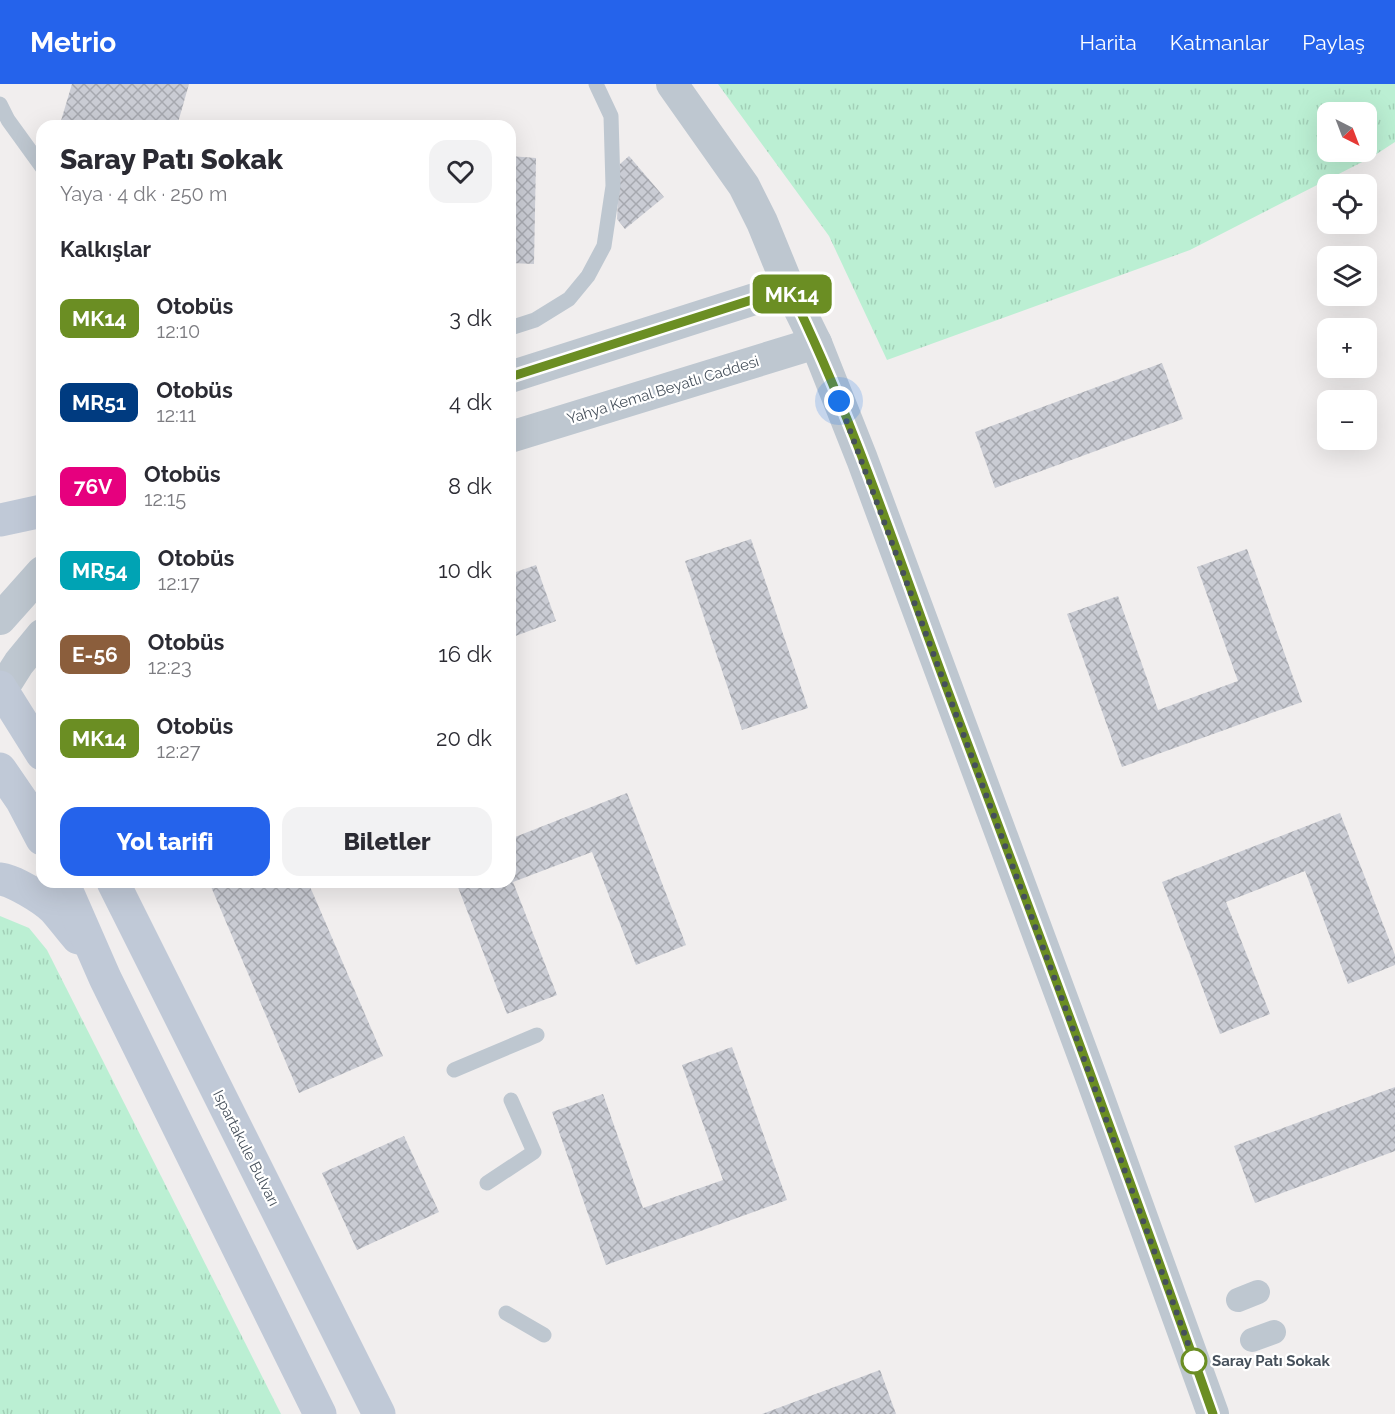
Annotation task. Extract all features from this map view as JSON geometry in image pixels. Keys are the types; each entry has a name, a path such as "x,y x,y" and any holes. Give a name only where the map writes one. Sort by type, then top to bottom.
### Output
{"main road":[{"path":"0,520 36,512"},
{"path":"0,689 36,745"},
{"path":"0,769 22,801 36,828"},
{"path":"0,879 5,879 52,907 105,978"},
{"path":"66,888 105,978 320,1414"},
{"name":"Ispartakule Bulvarı","path":"116,888 379,1414"}],"street":[{"path":"672,84 744,186 816,343 883,514 1213,1414"},
{"path":"516,375 789,288"},
{"name":"Yahya Kemal Beyatlı Caddesi","path":"516,435 816,343"},
{"path":"0,618 36,579"},
{"path":"0,689 36,642"}],"lane":[{"path":"516,326 535,320 569,299 588,276 604,246 613,186 611,117 596,84"},
{"path":"0,104 8,120 36,159"},
{"path":"454,1070 537,1035"},
{"path":"487,1184 534,1152 511,1100"},
{"path":"506,1313 544,1335"}],"green space":[{"path":"718,84 1395,84 1395,142 1377,154 1377,102 1317,102 1317,162 1362,162 1339,174 1317,174 1317,185 1190,250 887,360 829,236"},
{"path":"0,916 29,928 47,950 281,1414 0,1414"}],"building":[{"path":"72,84 189,84 179,120 61,120"},
{"path":"516,156 536,158 534,264 516,263"},
{"path":"629,156 664,197 625,229 617,219 620,164"},
{"path":"1162,363 1183,419 995,488 975,432"},
{"path":"751,539 808,708 742,730 685,561"},
{"path":"1247,549 1302,702 1122,767 1067,614 1118,596 1158,710 1238,681 1197,567"},
{"path":"536,565 556,621 516,636 516,572"},
{"path":"627,793 686,945 636,965 592,852 516,881 516,837"},
{"path":"1340,813 1395,955 1395,965 1348,984 1305,871 1226,902 1270,1014 1220,1034 1162,882"},
{"path":"212,888 311,888 383,1056 299,1093"},
{"path":"458,888 515,888 557,995 507,1014"},
{"path":"732,1047 787,1200 606,1265 552,1112 603,1094 643,1208 723,1180 682,1065"},
{"path":"1395,1087 1395,1151 1255,1203 1234,1146"},
{"path":"404,1136 439,1212 357,1250 322,1173"},
{"path":"880,1370 896,1414 762,1414"}],"bus line":[{"name":"MK14","path":"516,375 789,288 816,343 862,459 1090,1074 1213,1414"}],"place":[{"name":"Saray Patı Sokak","path":"1194,1361"}],"route":[{"path":"839,401 1198,1371 1194,1361"}]}
